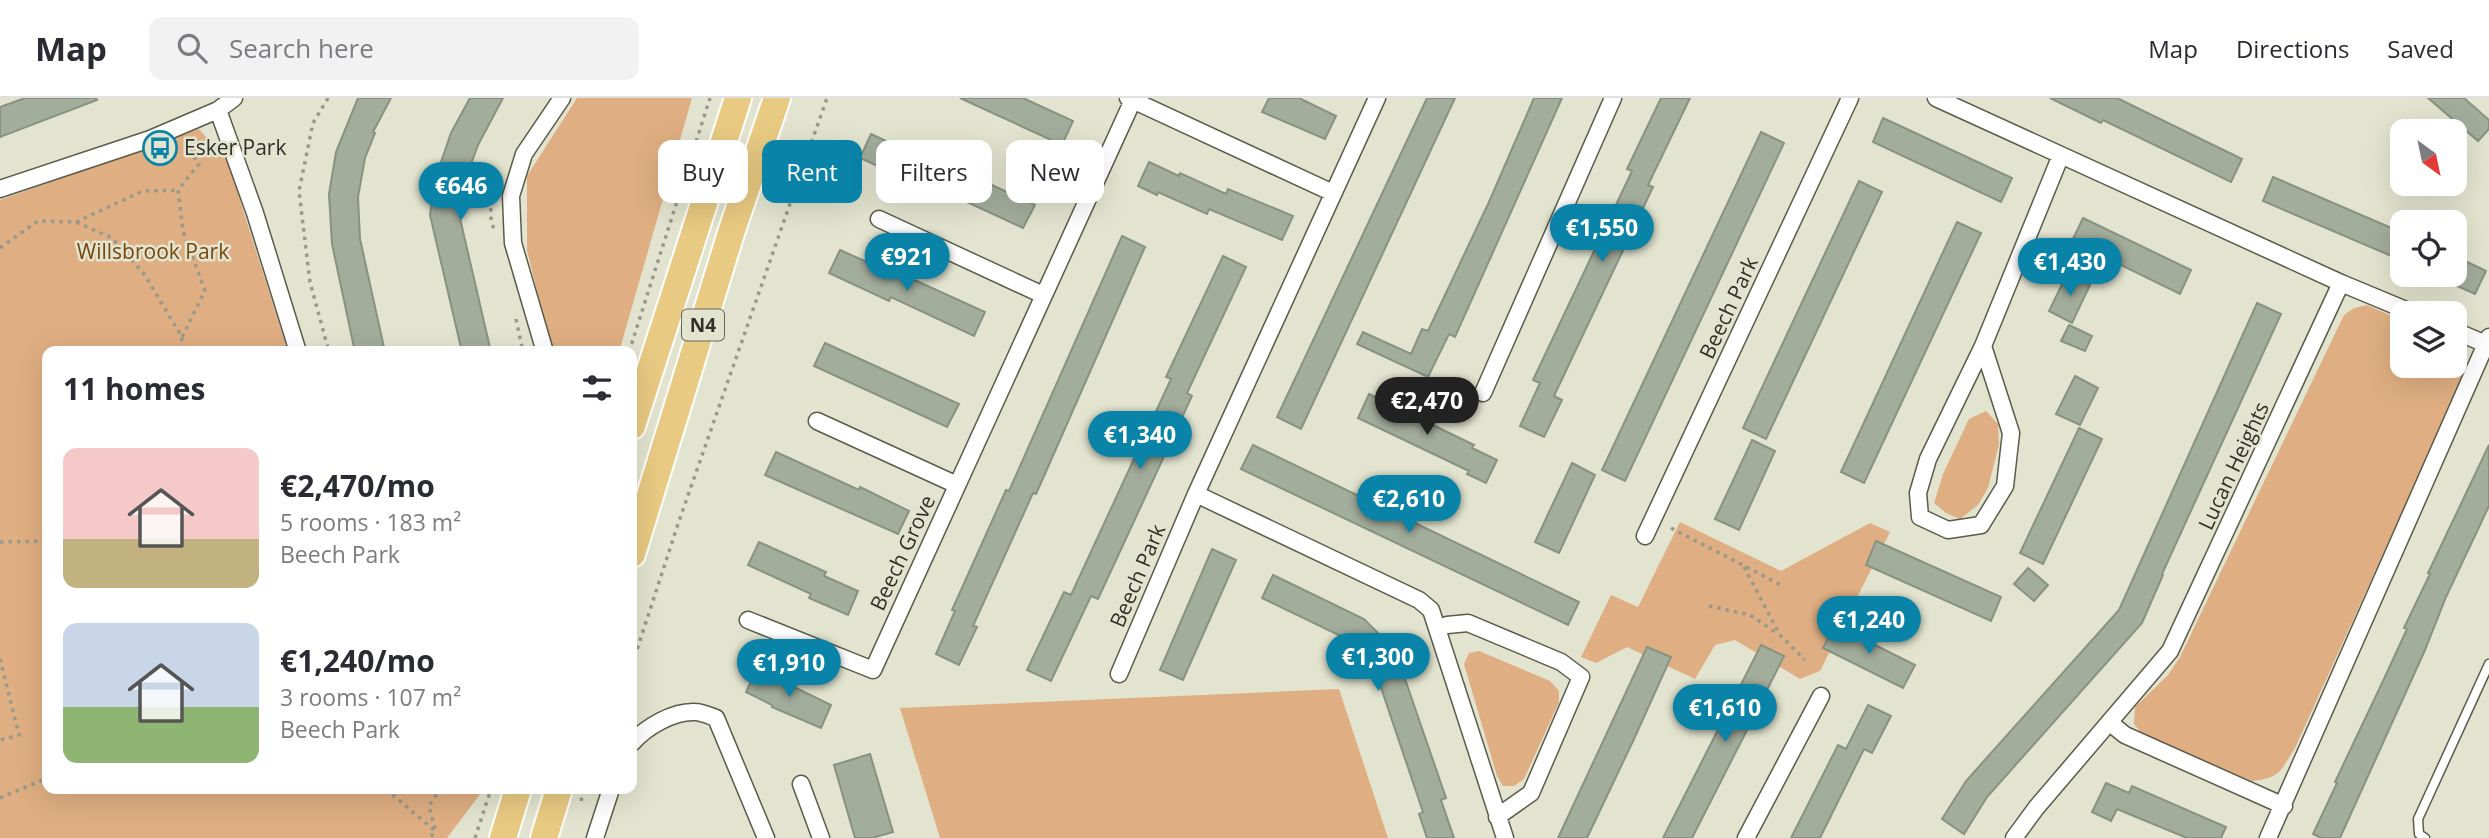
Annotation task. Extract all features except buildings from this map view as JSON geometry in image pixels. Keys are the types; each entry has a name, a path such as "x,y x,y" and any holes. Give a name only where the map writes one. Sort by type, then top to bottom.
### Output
{"highway":[{"name":"N4","path":"637,411 738,98"},
{"name":"N4","path":"637,538 731,233 777,98"},
{"path":"544,838 557,794"},
{"path":"502,838 515,798"}],"street":[{"path":"0,189 150,139 218,110 234,98"},
{"path":"543,346 513,243 510,195 524,154 562,98"},
{"name":"Beech Park","path":"1119,674 1196,494 1377,98"},
{"path":"1483,393 1613,98"},
{"name":"Beech Park","path":"1645,536 1850,98"},
{"path":"1936,98 1966,104 2060,155 2390,303"},
{"name":"Beech Grove","path":"748,621 873,670 1130,99 1333,193"},
{"path":"218,110 255,213 296,346"},
{"path":"1983,346 2011,433 2005,486 1981,525 1948,530 1920,517 1918,493 1928,459 1983,346 2060,155"},
{"path":"879,219 1043,295"},
{"name":"Lucan Heights","path":"2014,838 2036,808 2170,652 2341,283"},
{"path":"2268,838 2488,341 2467,335"},
{"name":"Beech Grove","path":"817,421 957,485"},
{"path":"1196,494 1419,600 1431,610 1505,838"},
{"path":"1438,628 1468,623 1561,662 1581,677 1531,793 1497,817"},
{"path":"1746,838 1821,696"},
{"path":"637,739 656,724 676,715 696,711 716,718 766,838"},
{"path":"2110,723 2125,735 2284,806"},
{"path":"801,784 821,838"},
{"path":"595,838 609,794"}],"lane":[{"path":"2424,838 2419,834 2418,818 2489,664"}],"path":[{"path":"326,346 310,282 299,191 313,123 328,98"},
{"path":"631,346 710,98"},
{"path":"637,650 682,511 827,98"},
{"path":"181,346 205,290 183,231 178,190 199,164 185,143"},
{"path":"76,222 143,191 178,190"},
{"path":"0,248 38,221 76,222 112,238 144,274 183,337"},
{"path":"1671,528 1781,585"},
{"path":"0,542 42,541"},
{"path":"1743,565 1780,635"},
{"path":"1709,606 1750,615 1780,635 1805,660"},
{"path":"0,659 19,735 0,740"},
{"path":"0,798 42,780"},
{"path":"392,794 435,831"},
{"path":"430,838 435,831 429,806 437,794"},
{"path":"475,838 489,794"}],"green space":[{"path":"577,98 692,98 680,140 658,140 658,203 662,203 621,346 551,346 527,250 527,176"},
{"name":"Willsbrook Park","path":"199,129 228,162 286,346 42,346 42,794 480,794 447,838 0,838 0,200"},
{"path":"2367,305 2390,315 2390,378 2463,378 2295,748 2279,772 2269,778 2252,781 2143,735 2134,724 2135,707 2168,675 2180,657 2344,315 2354,308"},
{"path":"1986,411 1998,424 1999,444 1988,488 1978,505 1960,519 1946,513 1934,503 1943,474 1969,419"},
{"path":"1680,522 1781,571 1870,523 1890,532 1820,671 1800,679 1735,640 1715,645 1695,679 1627,647 1596,663 1581,657 1611,595 1638,607"},
{"path":"1479,651 1550,681 1559,691 1559,702 1524,779 1514,786 1503,786 1497,776 1464,664 1469,653"},
{"path":"1339,689 1388,838 940,838 900,708"}],"place":[{"name":"Esker Park","path":"160,148"}]}
